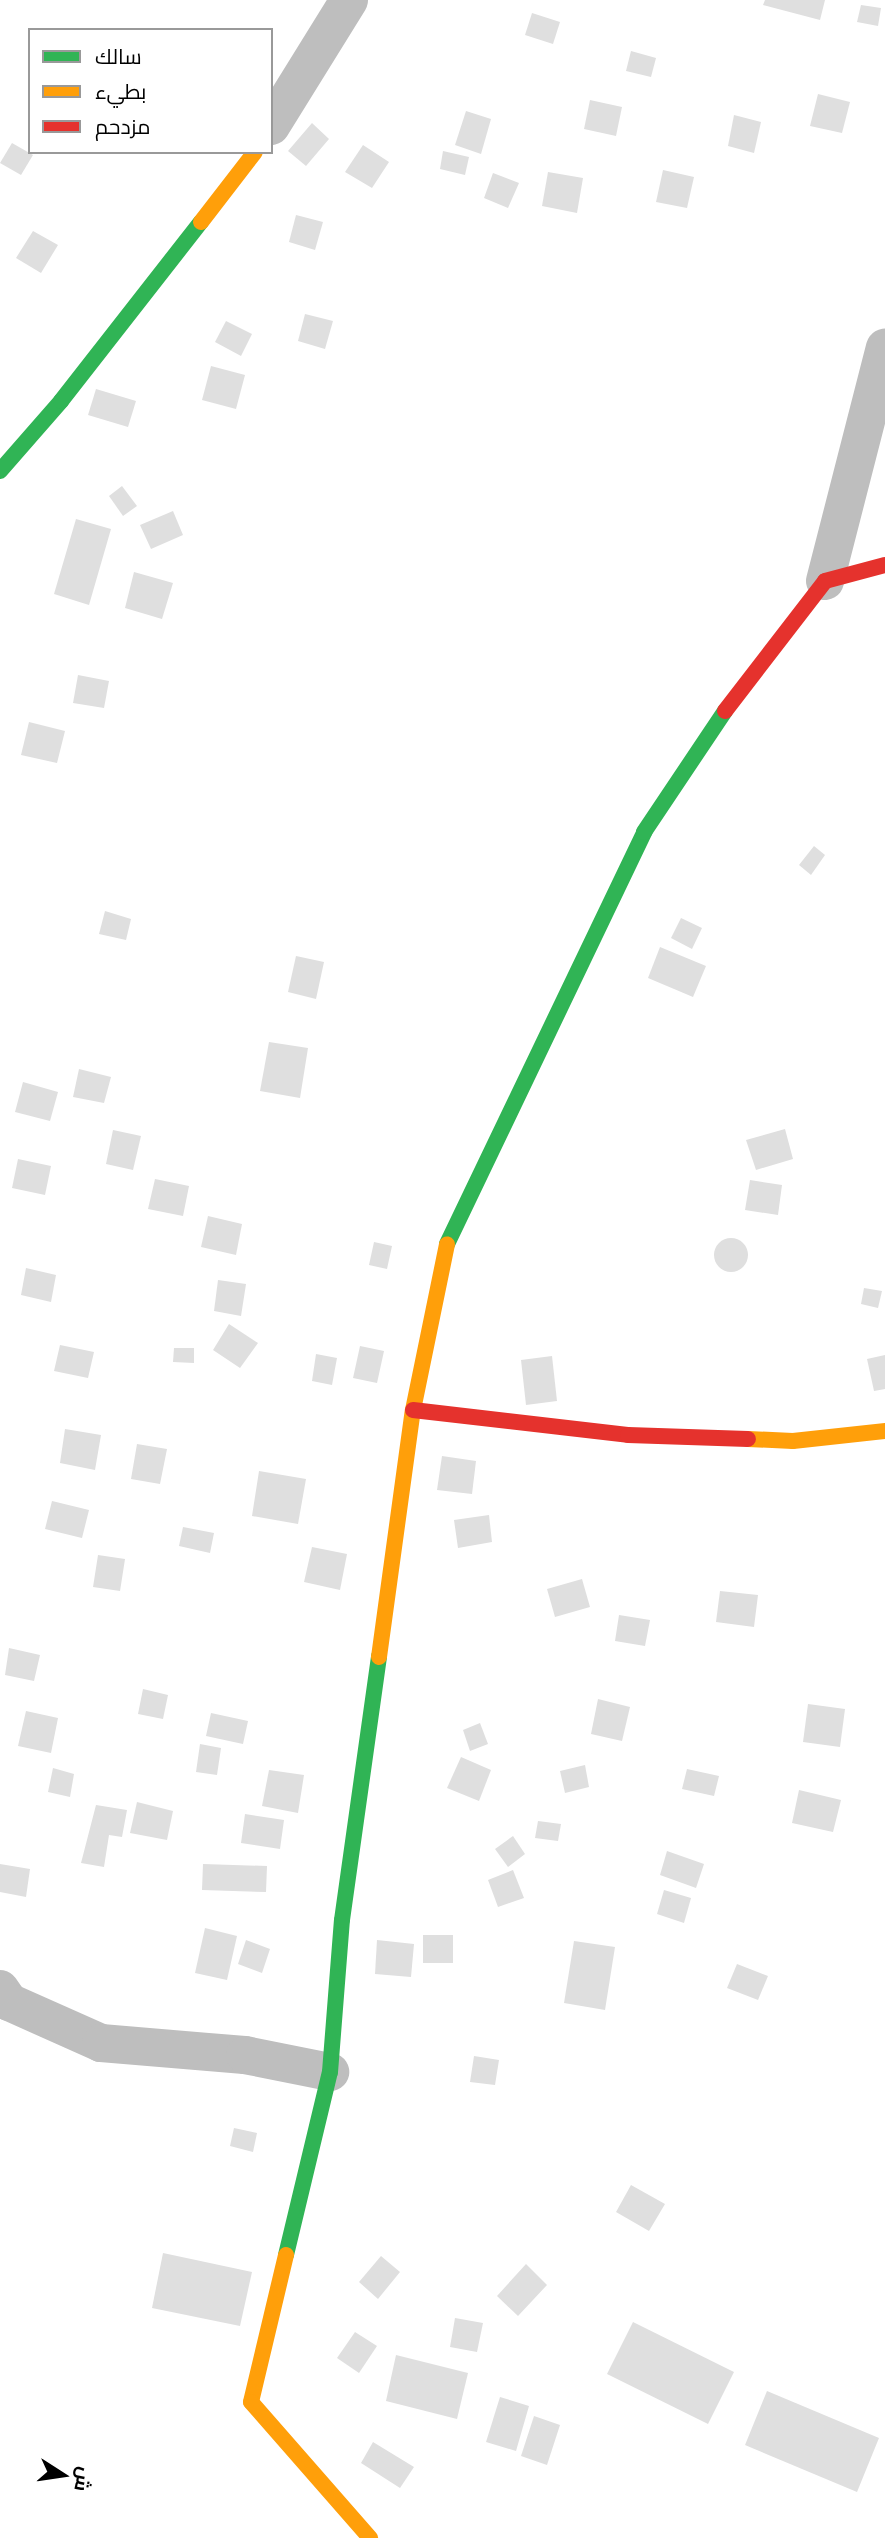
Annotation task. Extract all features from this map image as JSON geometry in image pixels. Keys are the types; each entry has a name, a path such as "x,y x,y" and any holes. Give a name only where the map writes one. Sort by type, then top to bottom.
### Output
{"street":[{"path":"273,123 349,0"},
{"path":"0,471 61,401 254,154"},
{"path":"370,2538 251,2402 330,2072 342,1920 413,1410 449,1233 638,844 735,695 825,581 885,348"},
{"path":"825,581 885,565"},
{"path":"413,1410 628,1435 793,1441 885,1431"},
{"path":"0,1989 9,2002 101,2043 245,2055 330,2072"}],"building":[{"path":"765,0 825,0 820,20 763,5"},
{"path":"861,5 881,8 878,26 857,22"},
{"path":"532,13 560,22 553,44 525,35"},
{"path":"631,51 656,58 651,77 626,71"},
{"path":"818,94 850,102 842,133 810,126"},
{"path":"590,100 622,107 616,136 584,129"},
{"path":"466,111 491,119 481,154 455,145"},
{"path":"734,115 761,122 754,153 728,146"},
{"path":"312,123 329,139 306,166 288,151"},
{"path":"12,143 33,155 21,175 0,163"},
{"path":"363,145 389,162 372,188 345,172"},
{"path":"443,151 469,157 465,175 440,169"},
{"path":"663,170 694,177 687,208 656,202"},
{"path":"548,172 583,178 577,213 542,206"},
{"path":"493,173 519,183 508,208 484,198"},
{"path":"296,215 323,222 315,250 289,242"},
{"path":"33,231 58,245 41,273 16,258"},
{"path":"305,314 333,321 325,349 298,341"},
{"path":"226,321 252,334 241,356 215,342"},
{"path":"211,366 245,375 236,409 202,400"},
{"path":"96,389 136,401 128,427 88,415"},
{"path":"122,486 137,506 123,516 109,496"},
{"path":"173,511 183,535 151,549 140,525"},
{"path":"76,519 111,529 89,605 54,594"},
{"path":"134,572 173,583 162,619 125,608"},
{"path":"78,675 109,681 104,708 73,703"},
{"path":"29,722 65,731 57,763 21,755"},
{"path":"814,846 825,855 811,875 799,865"},
{"path":"105,911 131,919 126,940 99,934"},
{"path":"681,918 702,928 692,949 671,938"},
{"path":"660,947 706,966 693,997 648,978"},
{"path":"296,956 324,962 316,999 288,992"},
{"path":"269,1042 308,1048 300,1098 260,1091"},
{"path":"79,1069 111,1077 104,1103 73,1097"},
{"path":"23,1082 58,1092 50,1121 15,1112"},
{"path":"785,1129 793,1159 756,1170 746,1140"},
{"path":"113,1130 141,1136 133,1170 106,1164"},
{"path":"18,1159 51,1166 45,1195 12,1188"},
{"path":"155,1179 189,1186 183,1216 148,1209"},
{"path":"750,1180 782,1185 778,1215 745,1210"},
{"path":"208,1216 242,1224 236,1255 201,1247"},
{"path":"731,1238 743,1243 748,1255 743,1267 731,1272 719,1267 714,1255 719,1243"},
{"path":"374,1242 392,1246 387,1269 369,1265"},
{"path":"26,1268 56,1275 51,1302 21,1295"},
{"path":"218,1280 246,1284 241,1316 214,1311"},
{"path":"864,1288 882,1291 878,1308 861,1304"},
{"path":"229,1324 258,1343 240,1368 213,1350"},
{"path":"60,1345 94,1352 88,1378 54,1371"},
{"path":"360,1346 384,1351 377,1383 353,1378"},
{"path":"174,1348 194,1348 194,1363 173,1362"},
{"path":"316,1354 337,1358 332,1385 312,1381"},
{"path":"885,1355 885,1389 874,1391 867,1359"},
{"path":"552,1356 557,1401 526,1405 521,1360"},
{"path":"65,1429 101,1435 95,1470 60,1463"},
{"path":"137,1444 167,1449 160,1484 131,1479"},
{"path":"442,1456 476,1461 472,1494 437,1490"},
{"path":"259,1471 306,1479 298,1524 252,1516"},
{"path":"52,1501 89,1510 82,1538 45,1529"},
{"path":"489,1515 492,1542 458,1548 454,1520"},
{"path":"183,1527 214,1533 210,1553 179,1546"},
{"path":"312,1547 347,1554 340,1590 304,1582"},
{"path":"98,1555 125,1559 120,1591 93,1587"},
{"path":"582,1579 590,1607 555,1617 547,1589"},
{"path":"720,1591 758,1595 754,1627 716,1622"},
{"path":"619,1615 650,1620 645,1646 615,1641"},
{"path":"9,1648 40,1655 34,1681 5,1675"},
{"path":"143,1689 168,1695 163,1719 138,1714"},
{"path":"598,1699 630,1707 622,1741 591,1734"},
{"path":"808,1704 845,1709 840,1747 803,1742"},
{"path":"26,1711 58,1718 51,1753 18,1746"},
{"path":"211,1713 248,1721 243,1744 206,1736"},
{"path":"480,1723 488,1744 470,1751 463,1730"},
{"path":"200,1744 221,1748 217,1775 196,1772"},
{"path":"461,1757 491,1770 479,1801 447,1788"},
{"path":"585,1765 589,1787 565,1793 560,1771"},
{"path":"53,1768 74,1774 70,1797 48,1792"},
{"path":"687,1769 719,1776 714,1796 682,1789"},
{"path":"269,1770 304,1775 298,1813 262,1806"},
{"path":"799,1790 841,1800 833,1832 792,1823"},
{"path":"137,1802 173,1811 167,1840 130,1833"},
{"path":"96,1805 127,1810 122,1837 109,1835 104,1867 81,1863"},
{"path":"245,1814 284,1820 280,1849 241,1843"},
{"path":"538,1821 561,1824 558,1841 535,1838"},
{"path":"513,1836 525,1854 508,1867 495,1849"},
{"path":"667,1851 704,1864 696,1888 660,1875"},
{"path":"0,1864 30,1869 26,1897 0,1892"},
{"path":"203,1864 267,1866 266,1892 202,1890"},
{"path":"513,1870 524,1898 498,1907 488,1880"},
{"path":"664,1890 691,1898 684,1923 657,1914"},
{"path":"205,1928 237,1936 227,1980 195,1973"},
{"path":"423,1935 453,1935 453,1963 423,1963"},
{"path":"246,1940 270,1949 262,1973 238,1964"},
{"path":"377,1940 414,1944 411,1977 375,1974"},
{"path":"574,1941 615,1947 605,2010 564,2003"},
{"path":"737,1964 768,1976 758,2000 727,1988"},
{"path":"474,2056 499,2060 495,2085 470,2082"},
{"path":"234,2128 257,2133 253,2152 230,2146"},
{"path":"631,2185 665,2204 649,2231 616,2212"},
{"path":"163,2253 252,2272 240,2326 152,2308"},
{"path":"381,2256 400,2272 378,2299 359,2282"},
{"path":"526,2264 547,2285 518,2316 497,2296"},
{"path":"455,2318 483,2323 477,2352 450,2347"},
{"path":"633,2322 734,2372 708,2424 607,2374"},
{"path":"355,2332 377,2346 359,2373 337,2358"},
{"path":"396,2355 468,2373 457,2419 386,2401"},
{"path":"767,2391 879,2438 857,2492 745,2445"},
{"path":"500,2397 529,2406 516,2451 486,2442"},
{"path":"534,2416 560,2425 547,2465 521,2456"},
{"path":"373,2442 414,2467 400,2488 361,2463"}],"traffic: fast":[{"path":"0,471 61,401 201,222"},
{"path":"447,1244 644,832 725,711"},
{"path":"286,2255 330,2072 342,1920 379,1657"}],"traffic: slow":[{"path":"201,222 253,154"},
{"path":"379,1657 413,1410 447,1244"},
{"path":"748,1439 793,1441 885,1431"},
{"path":"286,2255 251,2402 370,2538"}],"traffic: jam":[{"path":"725,711 825,581 885,565"},
{"path":"413,1410 628,1435 748,1439"}]}
